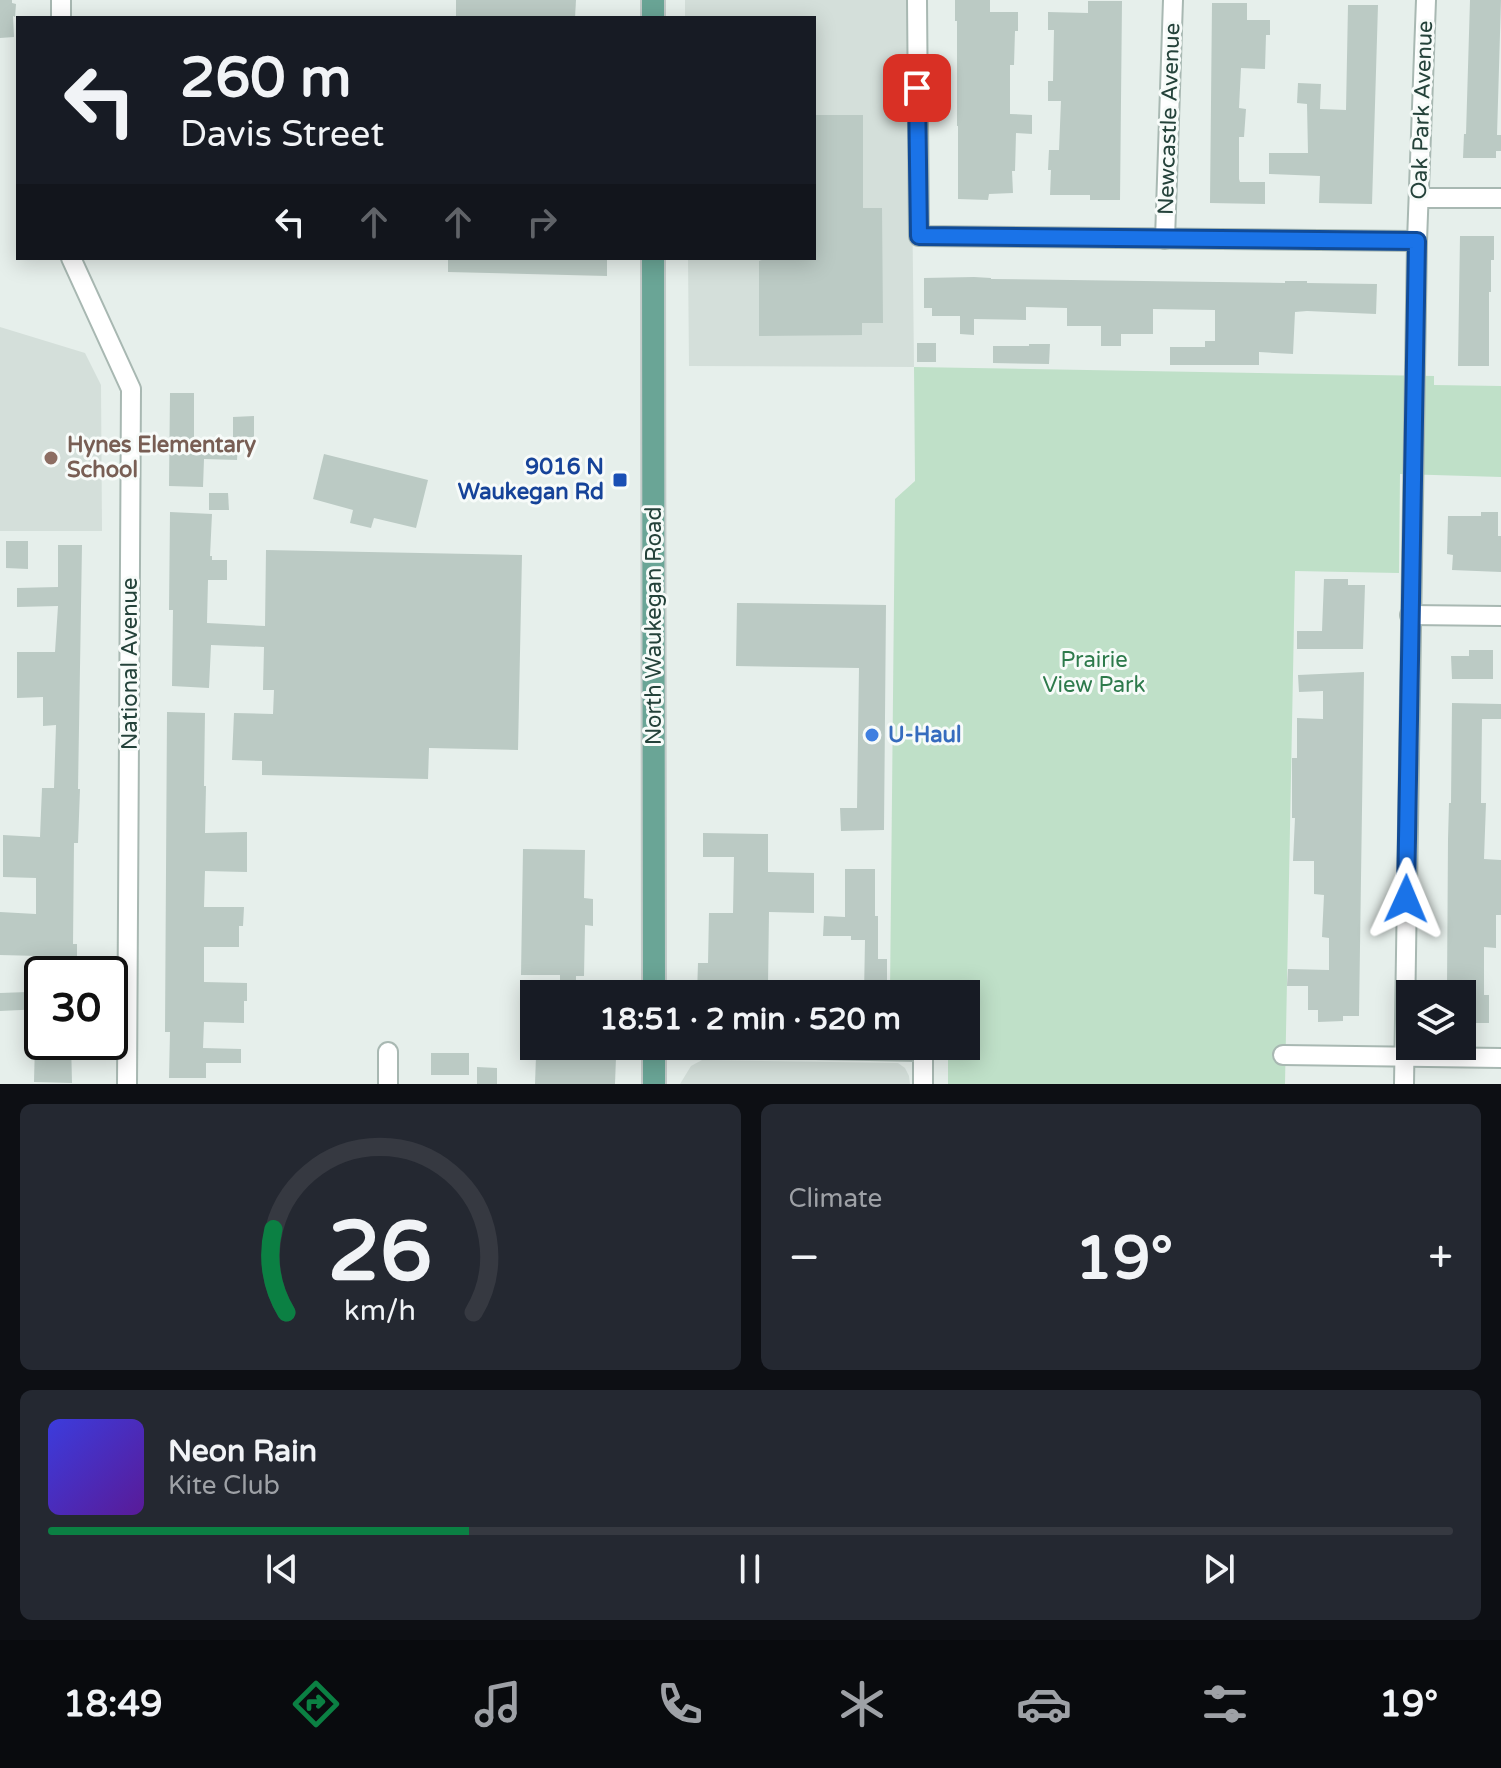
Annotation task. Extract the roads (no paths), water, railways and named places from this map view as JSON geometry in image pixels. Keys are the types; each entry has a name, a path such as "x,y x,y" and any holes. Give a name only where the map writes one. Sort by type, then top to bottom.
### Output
{"main road":[{"name":"North Waukegan Road","path":"653,260 654,980"},
{"path":"654,1060 654,1084"}],"street":[{"path":"917,0 919,236 1417,241"},
{"name":"Newcastle Avenue","path":"1165,239 1173,0"},
{"name":"Oak Park Avenue","path":"1405,980 1417,241 1426,0"},
{"path":"1419,198 1501,198"},
{"name":"National Avenue","path":"72,260 131,389 127,1084"},
{"path":"1410,615 1501,616"},
{"path":"388,1052 388,1084"},
{"path":"1283,1055 1396,1057"},
{"path":"1476,1058 1501,1058"},
{"path":"923,1060 923,1084"},
{"name":"Oak Park Avenue","path":"1404,1060 1404,1084"}],"place":[{"name":"Hynes Elementary School","path":"51,458"},
{"name":"9016 N Waukegan Rd","path":"620,480"},
{"name":"U-Haul","path":"872,735"}],"park label":[{"name":"Prairie View Park","path":"1094,672"}]}
